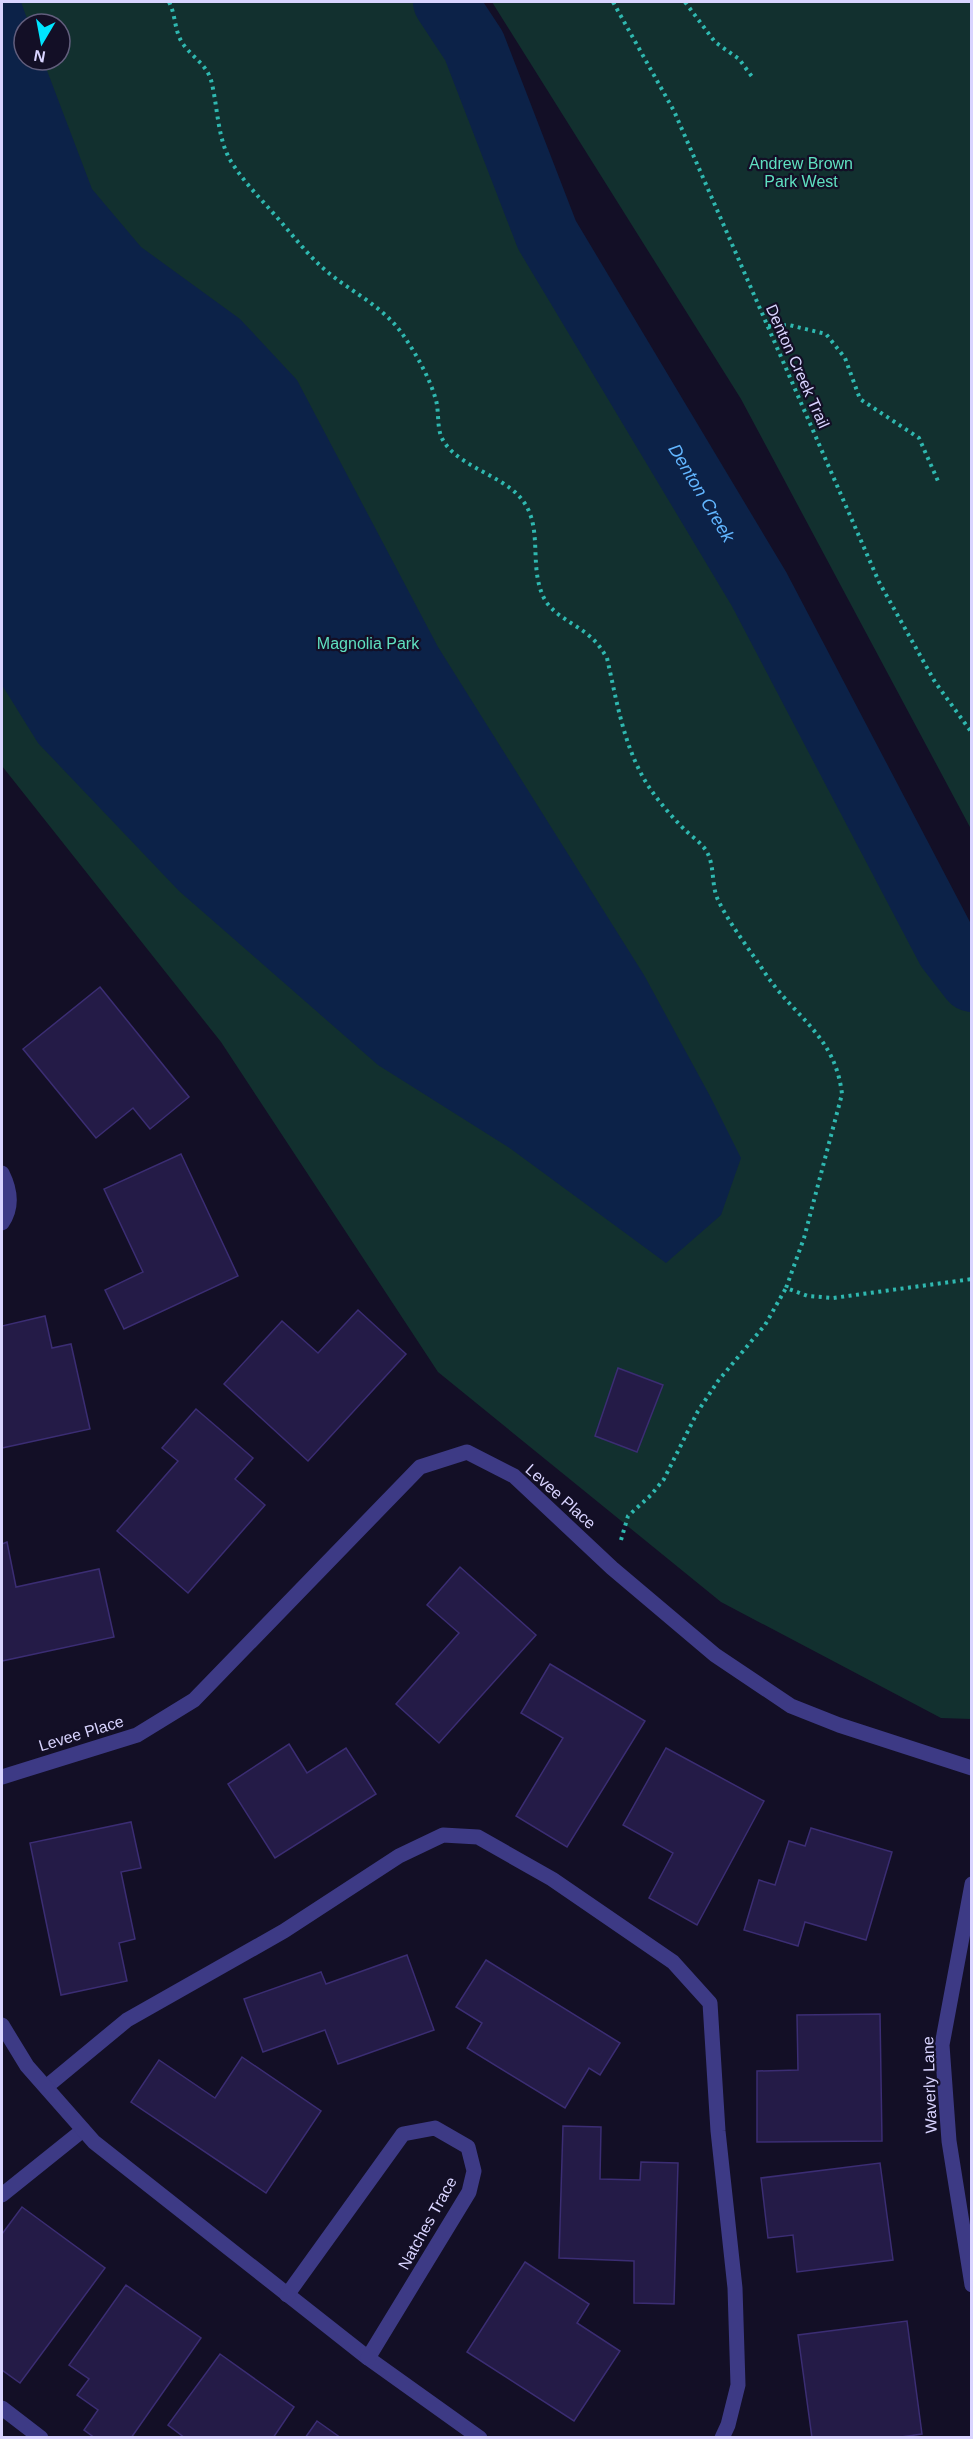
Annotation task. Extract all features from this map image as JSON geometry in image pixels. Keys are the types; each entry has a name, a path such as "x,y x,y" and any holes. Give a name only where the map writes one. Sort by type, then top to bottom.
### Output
{"street":[{"path":"2,1173 8,1187 10,1202 2,1223"},
{"name":"Levee Place","path":"2,1777 137,1735 194,1700 420,1467 467,1452 514,1476 612,1568 716,1655 791,1706 839,1725 972,1768"},
{"path":"46,2087 127,2020 284,1931 399,1856 443,1835 478,1837 552,1879 673,1962 710,2003 718,2131 735,2288 738,2385 723,2438"},
{"name":"Waverly Lane","path":"972,1884 942,2045 949,2141 972,2285"},
{"path":"2,2025 27,2066 94,2142 368,2358 480,2438"},
{"name":"Natches Trace","path":"287,2295 403,2134 435,2128 468,2147 474,2171 469,2192 368,2358"},
{"path":"2,2195 83,2130"},
{"path":"2,2408 41,2438"}],"path":[{"path":"169,2 175,26 183,44 204,65 210,78 223,141 230,160 251,191 318,264 383,312 401,332 425,372 436,401 441,436 451,451 500,481 519,496 530,512 536,534 535,565 543,597 556,613 598,644 607,658 633,757 649,787 682,827 705,850 711,862 714,886 719,901 772,982 821,1038 839,1072 842,1094 804,1238 786,1288 765,1325 718,1381 698,1411 664,1479 628,1516 612,1568"},
{"name":"Denton Creek Trail","path":"613,2 674,111 879,582 935,682 972,733"},
{"path":"685,2 714,42 739,59 753,78"},
{"path":"768,326 789,325 826,333 845,358 860,399 919,438 938,481"},
{"path":"786,1288 808,1296 832,1298 972,1279"}],"green space":[{"name":"Magnolia Park","path":"2,2 445,2 474,46 547,235 759,589 948,948 971,980 971,1719 941,1718 721,1602 438,1372 221,1042 2,766"},
{"name":"Andrew Brown Park West","path":"492,2 971,2 971,829 741,399"}],"water":[{"path":"2,2 21,2 25,12 12,12 12,72 48,72 92,189 141,247 240,319 297,380 438,647 644,975 741,1158 721,1215 666,1263 511,1149 378,1065 179,891 38,743 2,685"}],"building":[{"path":"100,987 189,1097 150,1129 133,1108 96,1138 23,1049"},
{"path":"181,1154 238,1276 124,1329 105,1290 143,1272 104,1189"},
{"path":"358,1310 406,1354 308,1461 224,1384 282,1321 318,1353"},
{"path":"45,1316 52,1348 71,1344 90,1429 2,1448 2,1326"},
{"path":"618,1368 663,1385 637,1452 595,1436"},
{"path":"196,1409 253,1458 235,1479 265,1505 188,1593 117,1531 178,1461 162,1448"},
{"path":"7,1542 16,1587 99,1569 114,1637 2,1661 2,1544"},
{"path":"460,1567 536,1635 439,1743 396,1704 459,1633 427,1605"},
{"path":"550,1664 645,1721 567,1847 516,1816 563,1738 521,1713"},
{"path":"289,1744 307,1773 346,1748 376,1794 275,1858 228,1784"},
{"path":"666,1748 764,1801 697,1925 649,1898 673,1853 623,1825"},
{"path":"131,1822 141,1868 121,1872 135,1939 119,1943 127,1981 61,1995 30,1843"},
{"path":"811,1828 892,1852 866,1940 805,1922 798,1946 744,1930 759,1880 775,1885 789,1841 805,1846"},
{"path":"407,1955 434,2030 338,2064 325,2030 263,2052 244,1999 321,1972 326,1984"},
{"path":"486,1960 620,2043 600,2075 589,2068 565,2108 467,2048 482,2023 456,2007"},
{"path":"880,2014 882,2141 757,2142 757,2071 798,2070 797,2015"},
{"path":"242,2057 321,2111 266,2193 131,2102 159,2060 215,2098"},
{"path":"563,2126 601,2127 600,2179 640,2180 641,2162 678,2163 674,2304 634,2303 634,2261 559,2258"},
{"path":"880,2163 893,2260 797,2272 793,2235 768,2238 761,2178"},
{"path":"22,2207 105,2268 20,2383 2,2370 2,2234"},
{"path":"525,2262 589,2304 577,2323 620,2351 574,2421 467,2352"},
{"path":"126,2285 201,2338 131,2438 95,2438 84,2430 98,2410 77,2395 89,2379 69,2365"},
{"path":"907,2321 922,2434 894,2438 812,2438 798,2335"},
{"path":"220,2354 294,2407 273,2438 185,2438 168,2425"},
{"path":"317,2421 341,2438 305,2438"}],"waterway":[{"name":"Denton Creek","path":"445,2 474,46 547,235 759,589 948,949 972,980"}]}
